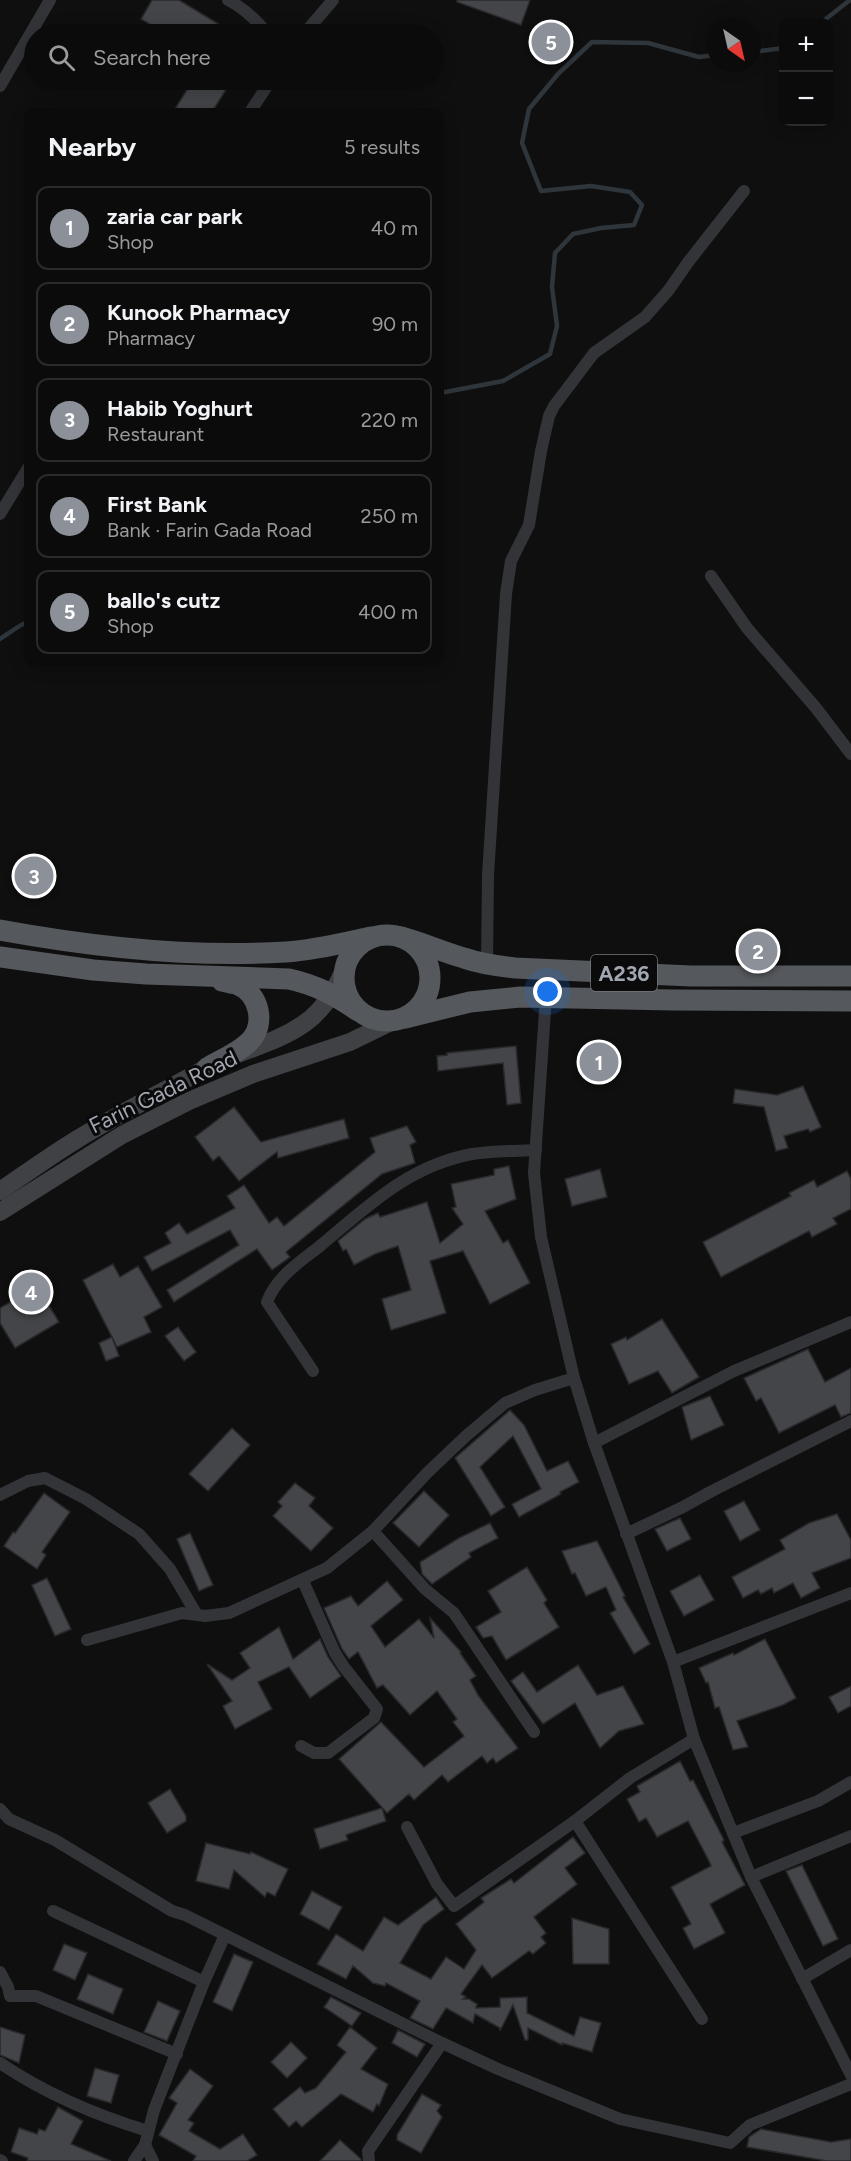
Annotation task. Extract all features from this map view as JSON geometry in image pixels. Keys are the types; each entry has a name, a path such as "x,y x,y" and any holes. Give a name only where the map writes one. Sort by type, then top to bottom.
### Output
{"highway":[{"name":"A236","path":"0,930 131,948 197,952 287,952 386,934 487,965 515,968 691,976 851,976"},
{"path":"358,1011 351,1004 344,990 343,972 348,958 357,946 371,937"},
{"path":"398,1020 423,1002 430,980 429,968 423,954 412,943 401,937"},
{"name":"A236","path":"0,957 93,970 200,977 289,979 308,983 332,994 375,1021 398,1020 470,1002 546,996 674,1000 851,1001"},
{"name":"A236","path":"200,977 237,985 246,990 258,1009 260,1017 255,1035 248,1042 207,1068"}],"main road":[{"name":"Farin Gada Road","path":"0,1191 78,1139 207,1068 272,1043 290,1033 317,1013 332,994 343,972"},
{"name":"Farin Gada Road","path":"0,1212 122,1135 180,1105 253,1074 350,1042 398,1020"}],"street":[{"path":"36,24 50,0"},
{"path":"228,0 259,24"},
{"path":"313,24 333,0"},
{"path":"0,86 24,45"},
{"path":"252,108 264,90"},
{"path":"487,965 488,875 506,594 511,561 529,525 549,416 594,353 645,318 653,309 744,190"},
{"path":"2,507 24,474"},
{"path":"711,576 747,628 788,674 851,754"},
{"path":"546,996 534,1173 541,1237 574,1378 594,1443 673,1662 694,1739 752,1877 851,2075"},
{"path":"313,1371 267,1302 271,1292 288,1272 372,1202 408,1176 442,1162 473,1154 536,1150"},
{"path":"594,1443 734,1371 851,1322"},
{"path":"87,1640 182,1613 197,1615 229,1613 303,1581 327,1568 373,1531 427,1473 505,1403 535,1390 574,1378"},
{"path":"626,1534 683,1508 851,1421"},
{"path":"0,1495 28,1481 45,1478 86,1499 139,1534 170,1569 197,1615"},
{"path":"373,1531 425,1589 454,1614 534,1732"},
{"path":"302,1746 315,1753 327,1753 374,1718 377,1709 335,1653 303,1581"},
{"path":"673,1662 851,1593"},
{"path":"407,1827 437,1884 454,1906 575,1821 630,1778 694,1739"},
{"path":"733,1833 818,1801 851,1782"},
{"path":"0,1809 9,1819 55,1840 172,1911 185,1915 441,2043 620,2120 730,2143 750,2125 851,2084"},
{"path":"575,1821 702,2019"},
{"path":"752,1877 851,1836"},
{"path":"53,1911 204,1982"},
{"path":"134,2161 145,2145 153,2110 225,1935"},
{"path":"802,1979 851,1950"},
{"path":"0,1972 10,1996 36,1996 177,2054"},
{"path":"369,2161 368,2151 441,2043"},
{"path":"0,2063 36,2087 78,2106 148,2131"},
{"path":"145,2145 153,2161"}],"building":[{"path":"152,0 179,0 219,24 149,24 141,19"},
{"path":"457,0 530,0 521,25 457,2"},
{"path":"187,90 226,90 214,108 176,108"},
{"path":"516,1046 521,1103 507,1105 503,1063 438,1071 437,1056"},
{"path":"803,1086 821,1127 810,1132 808,1129 784,1136 788,1148 776,1151 764,1107 733,1103 735,1089 777,1095"},
{"path":"234,1107 261,1142 344,1119 349,1138 278,1158 277,1152 239,1181 219,1156 213,1161 195,1137"},
{"path":"407,1126 416,1142 410,1145 415,1163 382,1174 286,1252 290,1257 272,1270 257,1249 174,1302 167,1290 239,1245 230,1230 152,1271 144,1257 171,1243 165,1233 179,1223 187,1234 235,1208 227,1196 244,1185 269,1223 277,1217 284,1226 375,1152 370,1138"},
{"path":"509,1166 516,1199 485,1211 503,1243 508,1240 530,1283 490,1304 463,1251 430,1261 446,1313 391,1330 382,1299 411,1290 398,1246 354,1265 346,1249 343,1251 338,1241 365,1219 378,1213 380,1217 427,1202 440,1243 463,1224 452,1208 456,1207 451,1184 494,1175 494,1169"},
{"path":"600,1169 607,1197 572,1206 565,1179"},
{"path":"847,1171 851,1179 851,1209 833,1218 837,1224 812,1237 809,1231 721,1277 703,1242 791,1196 789,1193 814,1180 817,1187"},
{"path":"113,1264 120,1277 138,1266 162,1307 144,1317 151,1332 117,1347 83,1280"},
{"path":"37,1286 59,1322 15,1348 0,1323 0,1308"},
{"path":"662,1319 699,1377 672,1393 658,1371 629,1384 611,1344 626,1337 627,1340"},
{"path":"178,1327 196,1352 184,1361 165,1336"},
{"path":"112,1337 119,1356 106,1361 99,1343"},
{"path":"808,1349 825,1382 851,1368 851,1413 841,1417 835,1405 779,1433 761,1398 756,1401 744,1378"},
{"path":"710,1396 724,1425 691,1440 682,1407"},
{"path":"510,1410 524,1425 547,1471 568,1461 579,1482 519,1517 512,1504 541,1489 513,1436 480,1467 505,1507 491,1516 455,1458"},
{"path":"232,1428 250,1445 208,1491 189,1474"},
{"path":"295,1483 315,1498 309,1506 333,1528 311,1551 273,1516 282,1506 278,1502"},
{"path":"424,1491 449,1515 419,1547 393,1523"},
{"path":"44,1493 70,1512 42,1552 46,1555 37,1569 4,1546"},
{"path":"744,1501 760,1530 740,1541 724,1511"},
{"path":"837,1514 851,1540 851,1558 812,1573 820,1588 801,1598 793,1583 774,1593 772,1588 761,1594 758,1590 743,1598 732,1577 785,1549 780,1540 809,1523"},
{"path":"680,1518 691,1539 667,1551 655,1529"},
{"path":"490,1523 498,1538 469,1553 471,1557 432,1584 422,1574 420,1562 459,1538"},
{"path":"190,1533 213,1585 199,1591 177,1539"},
{"path":"597,1541 625,1596 623,1597 650,1644 634,1654 610,1613 616,1610 606,1587 586,1596 575,1573 572,1574 562,1551"},
{"path":"527,1567 547,1600 544,1603 559,1627 506,1660 492,1636 483,1638 476,1627 501,1612 488,1591"},
{"path":"700,1575 714,1600 684,1616 670,1591"},
{"path":"47,1578 71,1629 55,1636 32,1585"},
{"path":"387,1581 403,1600 371,1626 385,1647 419,1619 434,1638 430,1618 461,1652 476,1676 470,1680 478,1695 518,1748 496,1763 493,1758 487,1763 482,1756 448,1782 442,1775 414,1800 409,1794 387,1813 339,1759 381,1722 424,1767 464,1736 453,1722 457,1719 437,1691 410,1715 383,1685 377,1688 358,1652 349,1659 342,1649 324,1608 351,1596 358,1606"},
{"path":"279,1627 293,1659 320,1639 328,1657 341,1676 310,1698 289,1667 258,1682 272,1709 235,1729 223,1706 232,1701 207,1664 232,1680 250,1668 240,1653"},
{"path":"765,1639 796,1698 783,1705 737,1721 748,1747 733,1750 719,1707 715,1708 708,1682 706,1683 699,1668 733,1653 734,1655"},
{"path":"578,1665 597,1695 623,1686 644,1724 619,1731 600,1748 575,1703 543,1724 511,1681 523,1672 537,1692"},
{"path":"851,1686 851,1706 838,1713 829,1697"},
{"path":"680,1761 690,1781 693,1780 745,1885 710,1904 725,1933 694,1949 683,1928 691,1924 671,1887 711,1866 709,1861 688,1821 657,1837 646,1818 639,1822 627,1799 640,1792 637,1786"},
{"path":"170,1789 186,1816 186,1821 167,1833 148,1803"},
{"path":"382,1808 386,1821 346,1835 348,1840 320,1849 314,1829"},
{"path":"573,1837 585,1853 565,1868 577,1884 534,1917 546,1933 541,1937 546,1943 533,1954 529,1951 492,1978 482,1965 461,1994 466,1997 463,1999 469,1999 477,2004 476,2008 500,2007 500,1998 527,1997 527,2013 574,2036 580,2017 601,2023 592,2052 562,2043 562,2045 528,2028 528,2040 525,2040 513,2005 500,2031 500,2028 475,2014 473,2023 446,2008 433,2029 410,2018 420,2001 386,1983 385,1986 373,1983 353,1966 346,1979 317,1964 336,1934 363,1951 384,1917 398,1925 436,1897 444,1909 423,1925 400,1963 431,1979 446,1957 464,1969 476,1950 456,1924 484,1902 481,1898 511,1879 514,1883"},
{"path":"206,1843 250,1854 251,1852 288,1869 275,1896 267,1892 265,1897 234,1870 229,1889 196,1881"},
{"path":"802,1865 838,1939 823,1946 786,1871"},
{"path":"312,1891 342,1907 329,1930 300,1914"},
{"path":"572,1918 609,1929 609,1964 573,1964"},
{"path":"64,1944 87,1953 75,1980 53,1970"},
{"path":"234,1954 253,1962 232,2011 213,2002"},
{"path":"88,1974 123,1989 113,2014 77,1999"},
{"path":"331,1997 361,2013 352,2026 324,2007"},
{"path":"158,2001 180,2011 167,2041 144,2032"},
{"path":"0,2027 25,2035 19,2063 0,2055"},
{"path":"350,2027 377,2048 361,2069 388,2084 379,2106 377,2104 373,2112 341,2094 302,2127 296,2121 289,2127 273,2109 300,2087 305,2093 316,2088 346,2052 337,2045"},
{"path":"398,2030 425,2044 417,2057 392,2043"},
{"path":"291,2042 307,2058 287,2078 271,2062"},
{"path":"95,2068 119,2075 111,2103 87,2096"},
{"path":"190,2069 213,2086 188,2120 194,2123 189,2131 220,2149 243,2134 257,2155 247,2161 193,2161 196,2156 159,2135 177,2103 169,2098"},
{"path":"422,2094 441,2105 437,2111 442,2117 421,2153 397,2140 397,2135"},
{"path":"58,2107 83,2121 71,2144 111,2161 27,2161 28,2158 11,2152 19,2128 37,2134 39,2129 45,2131"},
{"path":"761,2129 831,2142 851,2139 851,2161 827,2161 747,2147 749,2137"},
{"path":"340,2140 361,2159 361,2161 320,2161"}],"waterway":[{"path":"827,18 850,0"},
{"path":"444,392 503,381 550,354 557,326 552,287 555,253 573,234 601,228 634,225 642,205 630,192 591,186 541,191 522,143 529,109 558,74 592,42 648,43 699,57 707,56"},
{"path":"761,51 779,49"},
{"path":"0,639 24,624"}],"place":[{"name":"ballo's cutz","path":"551,42"},
{"name":"Habib Yoghurt","path":"34,876"},
{"name":"Kunook Pharmacy","path":"758,951"},
{"name":"zaria car park","path":"599,1062"},
{"name":"First Bank","path":"31,1292"}]}
